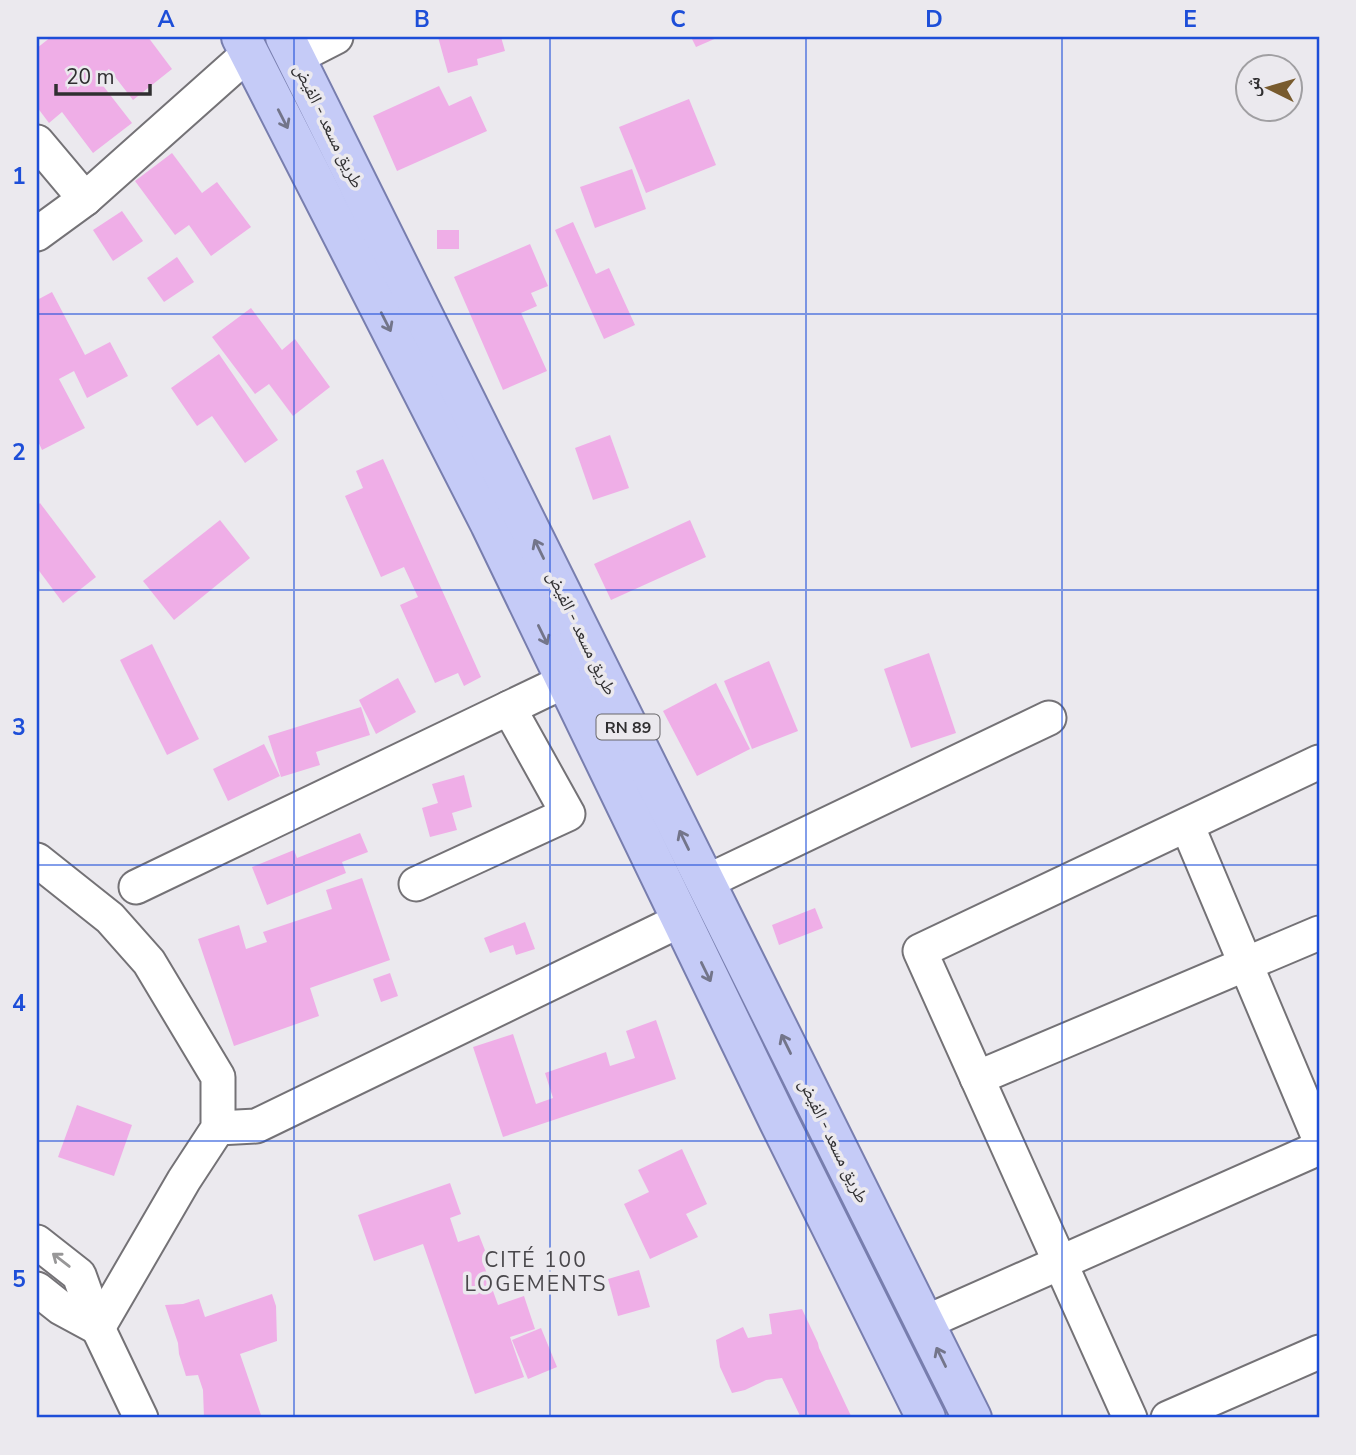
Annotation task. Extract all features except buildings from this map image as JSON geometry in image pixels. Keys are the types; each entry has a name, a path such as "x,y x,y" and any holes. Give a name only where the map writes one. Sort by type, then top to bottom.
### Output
{"main road":[{"name":"طريق مسعد - الفيض","path":"245,45 490,524 926,1418"},
{"name":"طريق مسعد - الفيض","path":"290,47 972,1418"}],"street":[{"path":"290,47 336,37"},
{"path":"37,234 85,199 245,45"},
{"path":"37,142 85,199"},
{"path":"136,887 565,681"},
{"path":"416,884 568,814 509,708"},
{"path":"706,882 1049,718"},
{"path":"1129,1418 920,951 1319,762"},
{"path":"1187,825 1319,1138"},
{"path":"37,860 110,918 149,962 218,1077 218,1128 184,1180 98,1328"},
{"path":"218,1128 256,1126 681,920"},
{"path":"977,1078 1319,933"},
{"path":"925,1323 1319,1148"},
{"path":"37,1241 79,1275 98,1328 142,1418"},
{"path":"37,1289 61,1308 98,1328"},
{"path":"1168,1418 1319,1352"}],"district":[{"name":"CITÉ 100 LOGEMENTS","path":"536,1272"}]}
